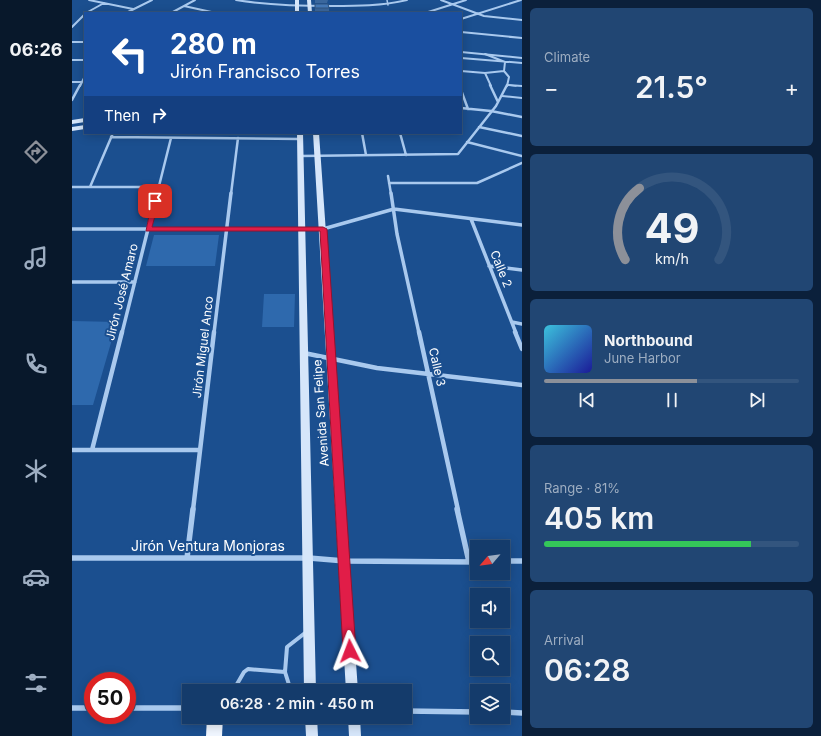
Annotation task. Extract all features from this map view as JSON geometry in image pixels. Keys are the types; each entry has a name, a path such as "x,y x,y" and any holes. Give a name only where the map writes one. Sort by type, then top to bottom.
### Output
{"main road":[{"path":"297,0 297,12"},
{"path":"309,0 310,12"},
{"path":"72,122 84,120"},
{"path":"72,129 84,127"},
{"name":"Avenida San Felipe","path":"316,134 352,684"},
{"name":"Avenida San Felipe","path":"300,136 309,558 310,684"},
{"path":"214,736 215,724"},
{"path":"311,724 312,736"},
{"path":"354,724 355,736"}],"street":[{"path":"89,0 133,9"},
{"path":"128,12 152,0"},
{"path":"173,12 195,0"},
{"path":"236,0 262,5 297,6 388,5 407,0"},
{"path":"441,0 478,14 522,20"},
{"path":"428,12 466,0"},
{"path":"462,20 521,0"},
{"path":"87,12 104,3"},
{"path":"184,6 211,12"},
{"path":"72,26 84,14"},
{"path":"462,32 522,38"},
{"path":"72,42 84,42"},
{"path":"462,52 522,58"},
{"path":"485,54 505,62"},
{"path":"514,57 514,63"},
{"path":"462,58 522,64"},
{"path":"72,60 84,60"},
{"path":"300,156 458,154 498,102 508,85 509,77 504,71 505,62"},
{"path":"462,70 485,73 504,71"},
{"path":"485,73 498,102"},
{"path":"72,100 84,78"},
{"path":"72,82 82,82"},
{"path":"462,93 468,109"},
{"path":"462,108 491,111 522,117"},
{"path":"479,127 522,136"},
{"path":"90,187 113,134"},
{"path":"362,134 366,155"},
{"path":"400,134 406,155"},
{"path":"111,138 238,138 300,136"},
{"name":"Jirón José Amaro","path":"92,450 171,138"},
{"name":"Jirón Miguel Anco","path":"187,558 238,138"},
{"path":"467,142 522,156"},
{"path":"389,183 478,183 522,163"},
{"name":"Calle 3","path":"388,176 397,234 469,562"},
{"path":"72,187 159,187"},
{"path":"72,229 323,229 394,209 522,225"},
{"name":"Calle 2","path":"471,218 522,349"},
{"path":"489,266 522,270"},
{"path":"72,282 135,282"},
{"path":"512,322 522,324"},
{"path":"304,353 331,359 429,375 522,385"},
{"path":"72,450 200,450"},
{"name":"Jirón Ventura Monjoras","path":"72,558 309,558 344,561 469,562"},
{"path":"510,561 522,561"},
{"path":"72,708 84,708"},
{"path":"136,708 182,708"},
{"path":"412,711 470,712"},
{"path":"510,712 522,713"}],"lane":[{"path":"387,0 388,5"},
{"path":"508,85 522,86"},
{"path":"502,96 522,98"},
{"path":"289,684 285,672 288,647 310,630"},
{"path":"237,684 244,672 248,669 285,672"}],"shaded area":[{"path":"154,235 219,235 215,266 146,266"},
{"path":"264,294 295,294 294,327 262,327"},
{"path":"72,321 117,322 93,405 72,405"}],"building":[{"path":"315,4 328,4 329,8 315,8"}],"route":[{"path":"155,201 148,229 323,229 350,651"}]}
